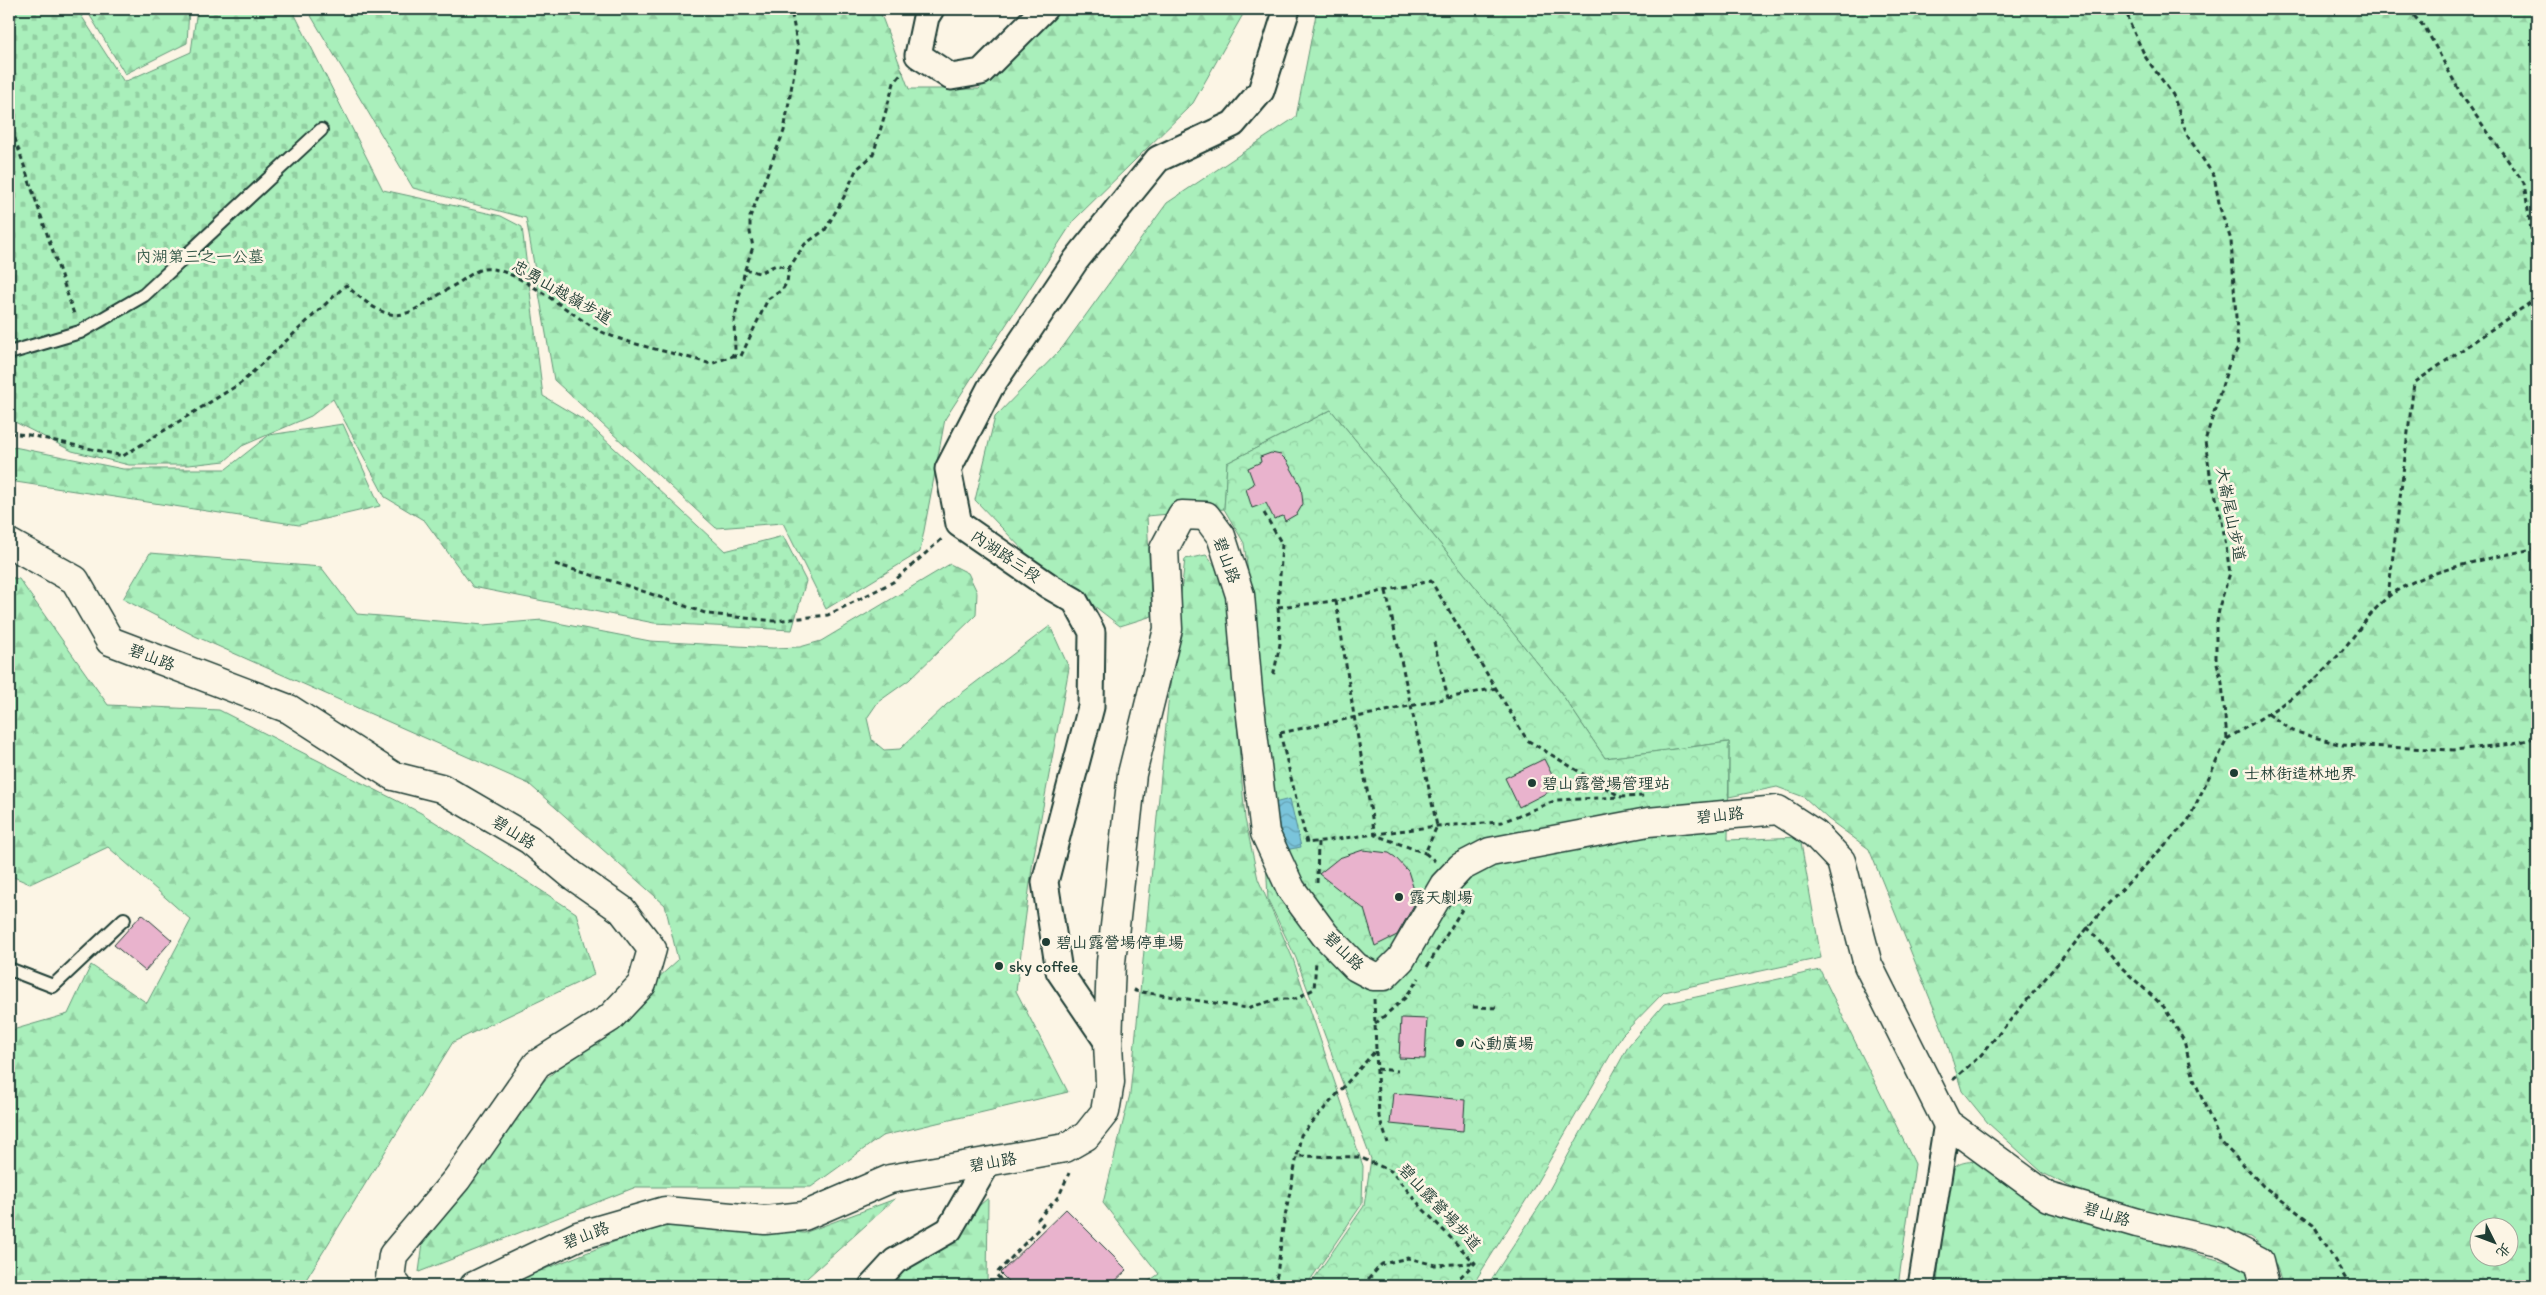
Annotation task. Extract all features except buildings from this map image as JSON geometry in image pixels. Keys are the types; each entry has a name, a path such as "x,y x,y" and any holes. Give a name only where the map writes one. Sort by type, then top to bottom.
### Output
{"street":[{"path":"931,9 926,17 918,55 951,77 981,72 1044,9"},
{"name":"內湖路三段","path":"1108,1043 1058,971 1046,882 1091,707 1092,632 1075,601 1049,586 959,524 948,469 990,388 1076,260 1158,159 1233,124 1261,92 1287,9"},
{"name":"碧山路","path":"474,1286 578,1236 656,1213 666,1211 765,1220 804,1216 890,1179 987,1164 1064,1148 1086,1136 1105,1112 1110,1082 1108,1043 1111,962 1132,774 1168,629 1164,549 1182,515 1206,516 1216,529 1221,536 1240,595 1248,691 1266,833 1291,889 1356,967 1373,976 1384,976 1401,959 1444,885 1461,867 1490,852 1648,822 1778,810 1815,834 1840,861 1868,965 1947,1123 2048,1197 2137,1223 2224,1243 2259,1262 2265,1286"},
{"name":"碧山路","path":"9,543 75,580 110,641 289,709 393,776 441,788 530,840 572,875 622,910 652,950 642,984 610,1018 537,1064 457,1180 393,1255 390,1280 397,1286"},
{"path":"1921,1286 1947,1123"},
{"path":"872,1286 896,1261 949,1230 987,1164"}],"lane":[{"path":"9,353 80,332 144,295 320,130"},
{"path":"9,969 52,986 124,918"}],"path":[{"path":"791,9 798,49 784,131 750,217 752,247 745,269 734,322 735,350 732,356 741,356 768,299 782,290 787,282 789,268 806,244 824,230 844,197 856,170 873,156 894,82 918,55"},
{"name":"大崙尾山步道","path":"2126,9 2130,24 2146,58 2173,95 2188,135 2214,176 2220,208 2231,240 2238,348 2229,364 2205,440 2210,474 2222,521 2230,573 2220,604 2216,628 2216,659 2222,683 2227,739"},
{"path":"2408,9 2426,29 2462,96 2524,183 2537,270"},
{"path":"9,121 80,332"},
{"path":"745,269 759,273 776,266 789,268"},
{"name":"忠勇山越嶺步道","path":"9,433 28,434 123,456 240,382 346,284 368,305 390,314 407,314 483,269 510,273 602,332 711,364 732,356"},
{"path":"2388,597 2414,383 2537,298"},
{"path":"1264,513 1282,544 1278,607 1280,644 1272,679"},
{"path":"556,564 628,586 708,614 774,620 828,614 893,582 959,524"},
{"path":"1934,1098 1981,1055 2087,927 2188,821 2227,739 2268,714 2333,662 2388,597 2414,581 2474,563 2537,548"},
{"path":"1278,607 1336,601 1431,581 1527,740 1622,797"},
{"path":"1386,591 1437,826 1425,853"},
{"path":"1336,601 1375,835"},
{"path":"1434,642 1448,698"},
{"path":"1280,733 1354,716 1496,688"},
{"path":"2268,714 2293,731 2342,745 2453,750 2514,744 2537,737"},
{"path":"1279,724 1307,843 1437,826 1502,822 1557,800 1648,796"},
{"path":"1375,835 1425,853 1473,891 1440,949 1405,998 1375,1024"},
{"path":"1317,884 1318,842"},
{"path":"2087,927 2122,968 2164,1007 2184,1041 2195,1082 2220,1141 2263,1186 2313,1224 2350,1286"},
{"path":"1136,983 1136,991 1247,1008 1278,999 1295,999 1314,989 1316,959 1323,964"},
{"path":"1373,976 1379,1117 1388,1143"},
{"path":"1473,1007 1500,1008"},
{"path":"1273,1286 1277,1275 1283,1227 1301,1134 1376,1050"},
{"path":"1377,1069 1398,1071"},
{"name":"碧山露營場步道","path":"1297,1156 1358,1156 1392,1171 1423,1209 1475,1263 1451,1286"},
{"path":"994,1286 1000,1279 996,1274 1043,1224 1038,1219 1059,1196 1070,1170"},
{"path":"1362,1286 1382,1264 1408,1258 1435,1265 1475,1263"}],"green space":[{"name":"內湖第三之一公墓","path":"9,9 77,9 124,82 191,52 197,9 292,9 383,190 501,216 522,227 543,396 585,421 725,551 783,536 806,581 792,630 654,623 473,587 425,521 385,497 333,399 311,416 242,446 225,461 189,465 129,465 72,451 9,419"},
{"path":"86,9 189,9 187,43 125,74"},
{"path":"307,9 879,9 909,89 979,89 1051,9 1246,9 1193,103 1074,220 945,419 920,552 826,609 783,523 716,528 554,380 526,218 413,188"},
{"path":"1317,9 2537,9 2537,1286 2282,1286 2278,1270 2272,1258 2251,1237 2153,1215 2086,1195 2043,1173 1988,1123 1962,1091 1944,1033 1869,849 1828,819 1804,797 1777,787 1729,797 1729,742 1605,758 1557,687 1331,410 1227,463 1224,509 1147,516 1152,616 1120,626 1027,554 975,500 995,417 1062,348 1167,203 1296,117"},
{"path":"1331,410 1557,687 1605,758 1729,742 1728,840 1800,837 1821,958 1664,992 1622,1035 1533,1189 1472,1286 1309,1286 1364,1206 1371,1159 1296,958 1268,900 1255,623 1244,543 1224,509 1227,463"},
{"path":"343,424 380,506 299,525 9,481 9,446 123,469 226,469 269,435"},
{"path":"150,553 321,567 357,614 484,625 542,620 650,641 773,648 800,647 821,641 950,564 968,573 977,592 976,615 909,680 878,702 867,718 872,740 884,750 900,749 946,705 1050,626 1069,668 1033,860 1016,991 1068,1092 882,1136 811,1187 636,1187 419,1272 425,1228 544,1081 678,960 665,905 529,784 195,636 123,599"},
{"path":"1206,555 1225,578 1245,819 1258,879 1293,959 1363,1166 1362,1204 1306,1286 1142,1286 1159,1274 1103,1203 1130,1094 1169,694 1185,559"},
{"path":"9,577 19,579 108,705 219,710 421,813 576,913 594,975 453,1042 302,1286 9,1286 9,1031 68,1014 91,965 147,1003 191,920 108,847 30,884 9,875"},
{"path":"1820,970 1915,1164 1898,1286 1487,1286 1544,1199 1629,1045 1664,1004"},
{"path":"1976,1161 2038,1203 2071,1219 2240,1266 2255,1278 2258,1286 1937,1286 1943,1206 1950,1176 1954,1168 1959,1165"},
{"path":"988,1198 987,1286 888,1286"},
{"path":"895,1199 798,1286 502,1286 677,1217 804,1233"}],"water":[{"path":"1290,799 1301,847 1285,850 1274,803"}],"place":[{"name":"士林街造林地界","path":"2234,773"},
{"name":"碧山露營場管理站","path":"1532,783"},
{"name":"露天劇場","path":"1399,897"},
{"name":"碧山露營場停車場","path":"1046,942"},
{"name":"sky coffee","path":"999,966"},
{"name":"心動廣場","path":"1460,1043"}]}
